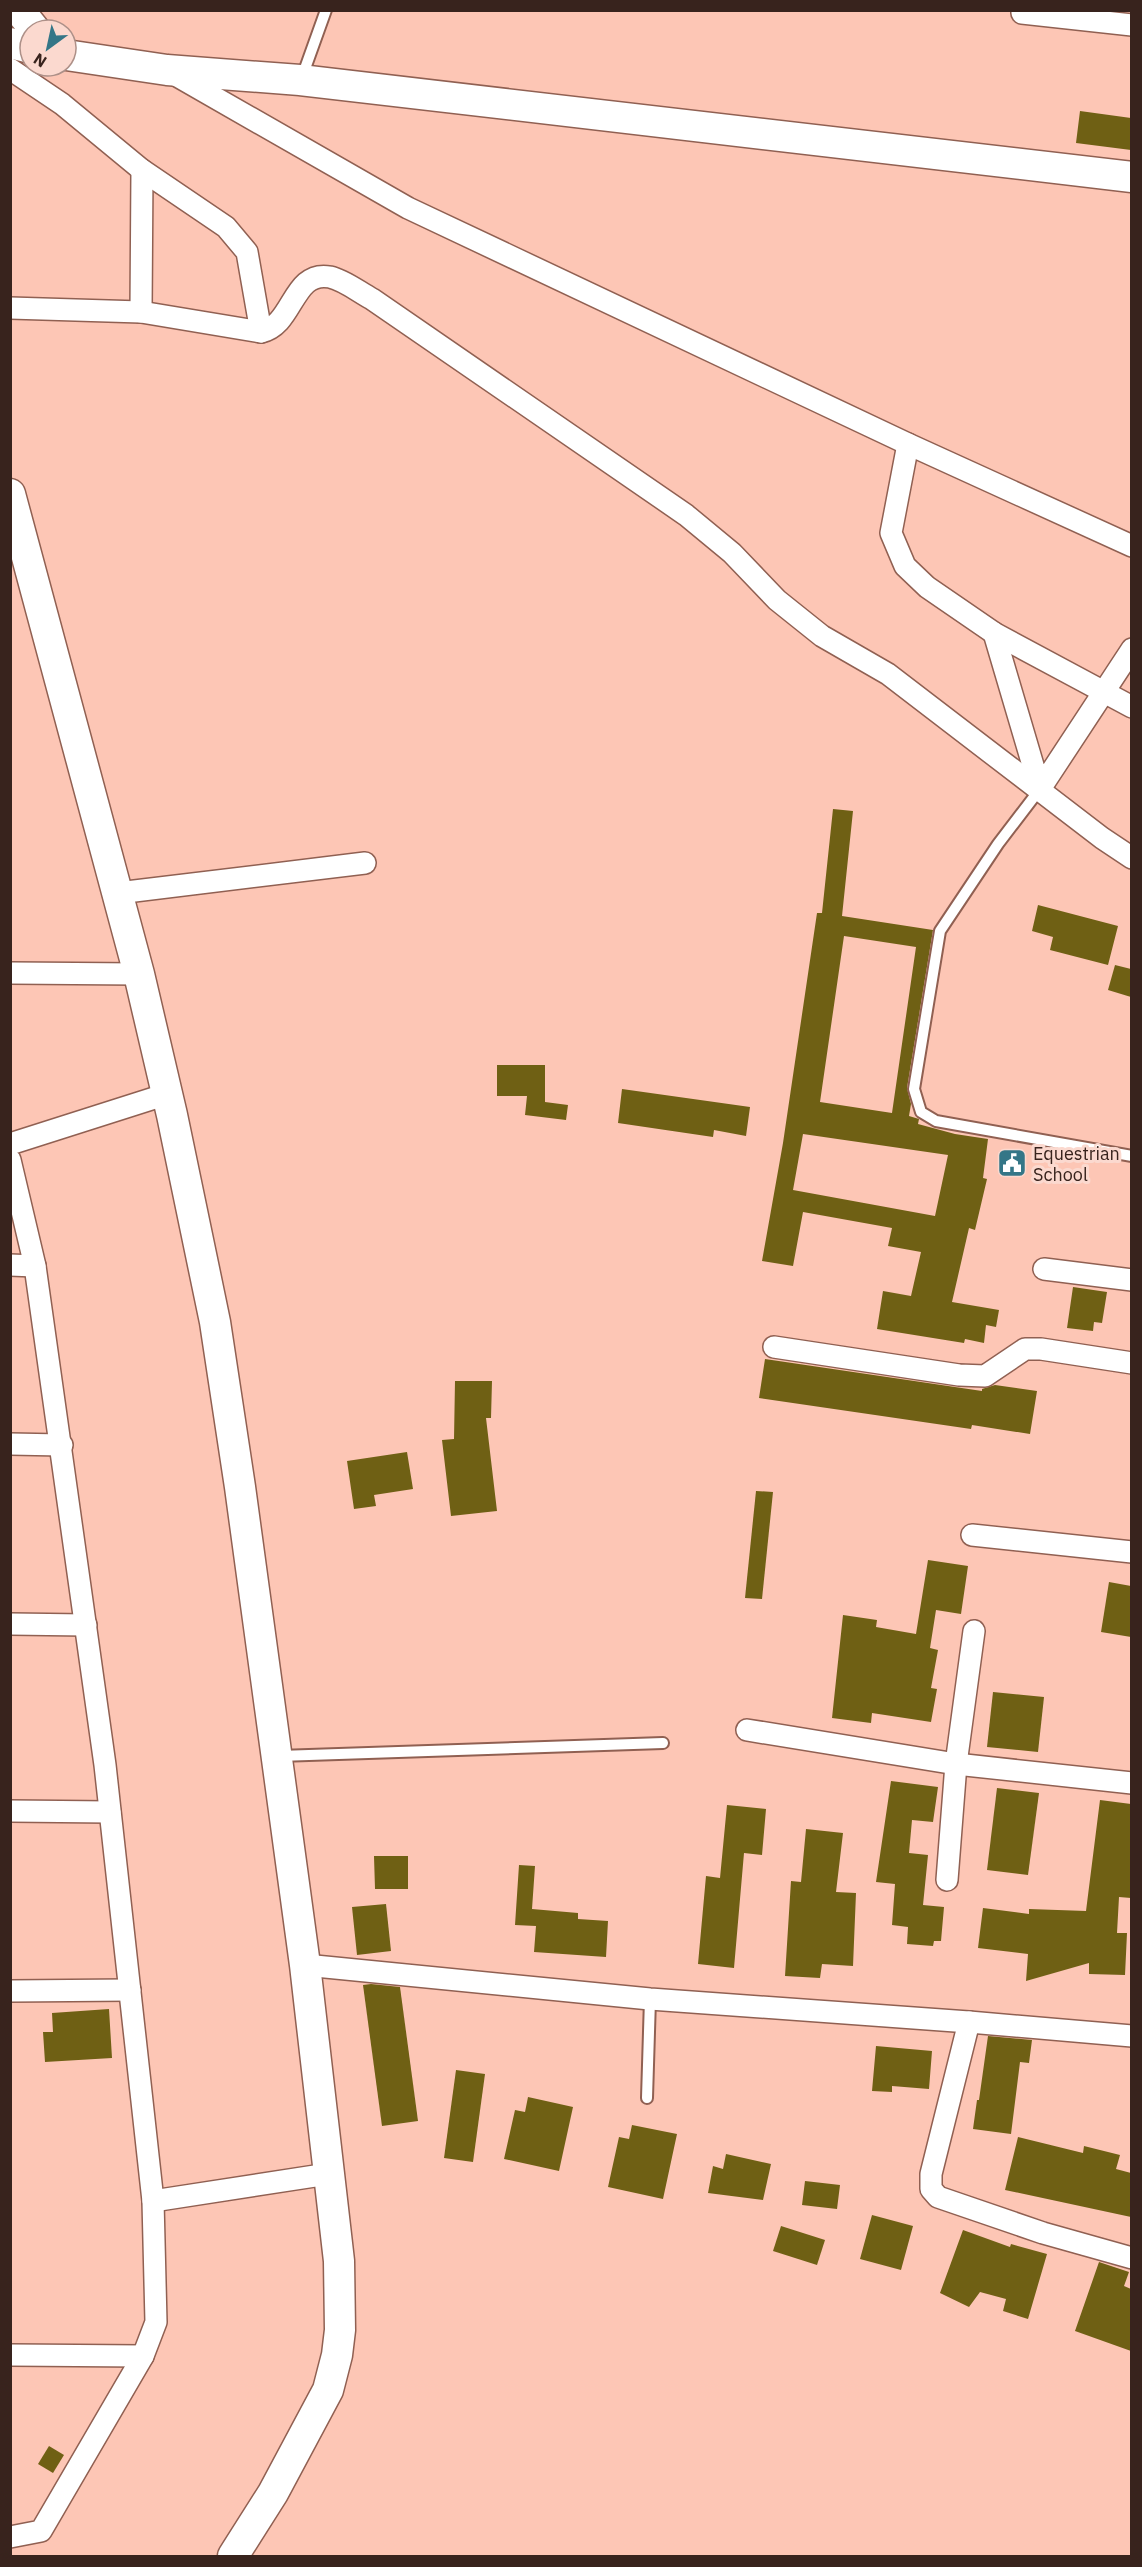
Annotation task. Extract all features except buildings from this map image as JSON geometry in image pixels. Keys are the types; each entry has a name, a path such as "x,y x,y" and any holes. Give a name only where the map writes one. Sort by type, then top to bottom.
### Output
{"street":[{"path":"1022,13 1131,25"},
{"path":"78,55 166,70 300,80 1131,177"},
{"path":"10,69 62,104 142,170 226,227 247,252 261,332"},
{"path":"166,70 408,208 908,444 1131,546"},
{"path":"141,312 142,170"},
{"path":"10,308 141,312 261,332 274,328 306,283 314,279 332,277 372,299 686,515 732,554 777,600 822,636 888,674 1131,858"},
{"path":"908,444 891,533 904,566 927,587 994,633 1131,707"},
{"path":"10,494 16,533 139,974 215,1322 240,1487 305,1965 339,2261 338,2355 328,2390 273,2493 233,2556"},
{"path":"994,633 1040,789"},
{"path":"1040,789 1131,649"},
{"path":"118,893 365,863"},
{"path":"10,973 139,974"},
{"path":"10,1144 167,1094"},
{"path":"10,1160 35,1266 62,1445 110,1812 153,2200 156,2322 143,2356 41,2531 10,2537"},
{"path":"10,1265 35,1266"},
{"path":"1044,1269 1131,1280"},
{"path":"774,1347 959,1375 985,1376 1025,1349 1041,1349 1131,1363"},
{"path":"10,1444 62,1445"},
{"path":"972,1534 1131,1552"},
{"path":"10,1624 86,1625"},
{"path":"947,1880 957,1764 974,1631"},
{"path":"747,1730 957,1764 1131,1783"},
{"path":"10,1811 110,1812"},
{"path":"305,1965 651,1999 1131,2036"},
{"path":"10,1991 130,1990"},
{"path":"969,2022 931,2174 931,2189 938,2197 1043,2233 1131,2258"},
{"path":"153,2200 328,2174"},
{"path":"10,2355 143,2356"}],"lane":[{"path":"300,80 326,10"},
{"path":"1040,789 998,844 940,931 914,1089 921,1112 936,1121 1131,1156"},
{"path":"276,1756 663,1743"},
{"path":"647,2098 651,1999"}],"place":[{"name":"Equestrian School","path":"1012,1163"}]}
